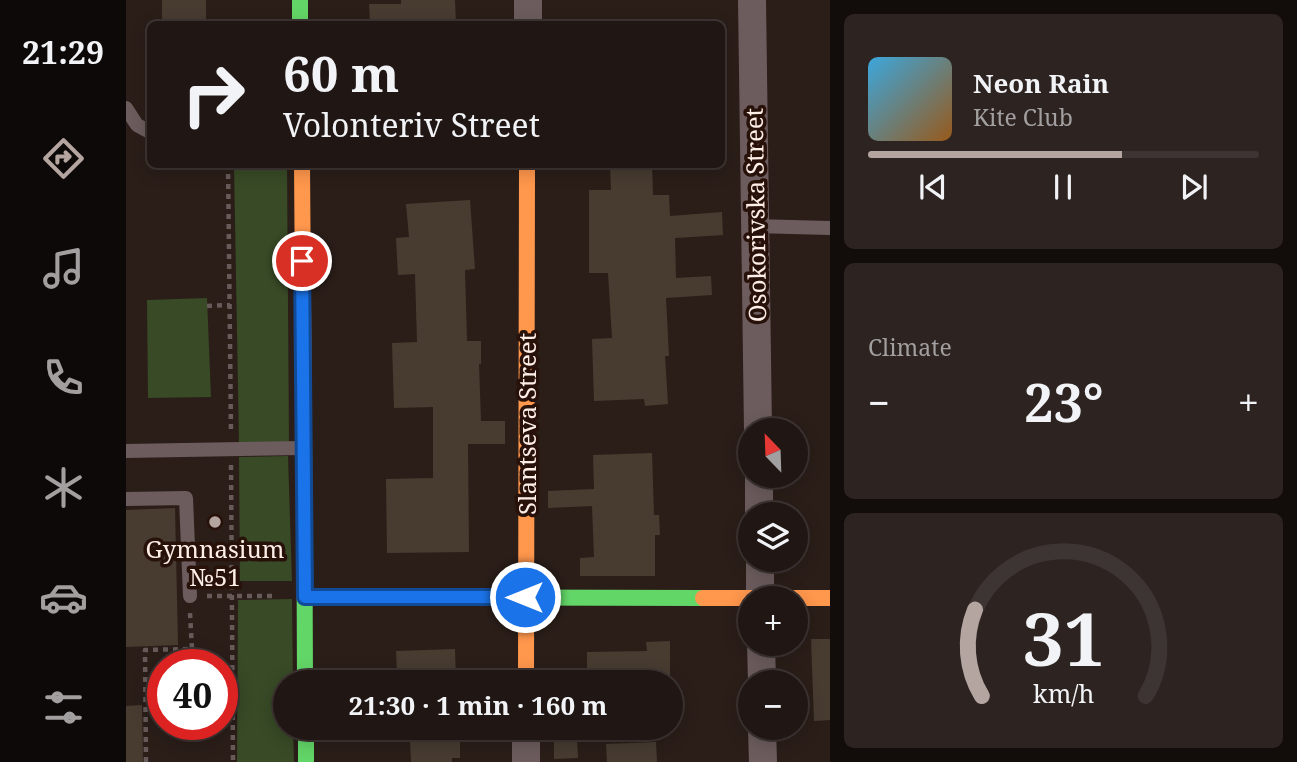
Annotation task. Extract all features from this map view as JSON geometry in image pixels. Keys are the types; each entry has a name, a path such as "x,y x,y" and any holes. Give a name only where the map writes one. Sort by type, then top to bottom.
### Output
{"street":[{"path":"300,0 300,21"},
{"path":"528,0 528,21"},
{"name":"Osokorivska Street","path":"752,0 758,418"},
{"path":"302,168 306,670"},
{"name":"Slantseva Street","path":"526,670 527,168"},
{"path":"305,597 738,598"},
{"path":"808,598 830,598"},
{"path":"306,740 306,762"},
{"path":"526,740 526,762"},
{"path":"762,740 763,762"}],"lane":[{"path":"126,108 137,125 147,130"},
{"path":"755,226 830,228"},
{"path":"126,452 304,447"},
{"path":"126,499 186,498 190,596"}],"path":[{"path":"228,168 233,762"},
{"path":"207,306 230,306"},
{"path":"146,762 145,650 191,649 190,596 305,597"}],"green space":[{"path":"234,168 287,168 289,442 239,443"},
{"path":"207,298 211,397 148,398 147,300"},
{"path":"288,456 292,581 240,581 239,457"},
{"path":"292,599 293,670 273,670 273,740 293,740 294,762 237,762 238,600"}],"building":[{"path":"162,0 206,0 206,21 162,21"},
{"path":"401,0 455,0 456,21 370,21 369,4 401,4"},
{"path":"610,168 652,168 653,195 669,195 670,216 722,212 723,235 675,238 676,278 711,276 712,295 666,298 668,404 645,406 644,399 594,401 592,339 612,338 608,273 589,273 589,190 611,190"},
{"path":"470,200 475,269 465,270 467,341 481,341 481,421 505,421 505,444 468,444 469,552 387,553 386,479 433,478 433,407 394,408 392,343 417,342 415,274 398,275 396,238 409,237 406,204"},
{"path":"652,453 654,515 659,515 660,535 655,535 655,576 580,576 580,558 594,557 592,506 548,508 548,491 594,489 593,455"},
{"path":"175,508 178,645 126,647 126,510"},
{"path":"811,639 830,639 830,720 814,721"},
{"path":"670,641 670,670 587,670 587,652 647,651 646,642"},
{"path":"455,649 456,670 397,670 396,651"},
{"path":"142,705 143,762 126,762 126,706"},
{"path":"410,740 460,740 460,758 452,758 452,762 411,762"},
{"path":"554,740 577,740 578,758 554,759"},
{"path":"656,742 657,762 607,762 606,744"}],"traffic: fast":[{"path":"300,0 300,21"},
{"path":"304,433 305,670"},
{"path":"305,597 703,598"},
{"path":"306,740 306,762"}],"traffic: slow":[{"path":"302,168 304,433"},
{"path":"526,670 527,168"},
{"path":"703,598 830,598"}],"place":[{"name":"Gymnasium №51","path":"215,522"}],"route":[{"path":"302,261 305,597 525,597"}]}
